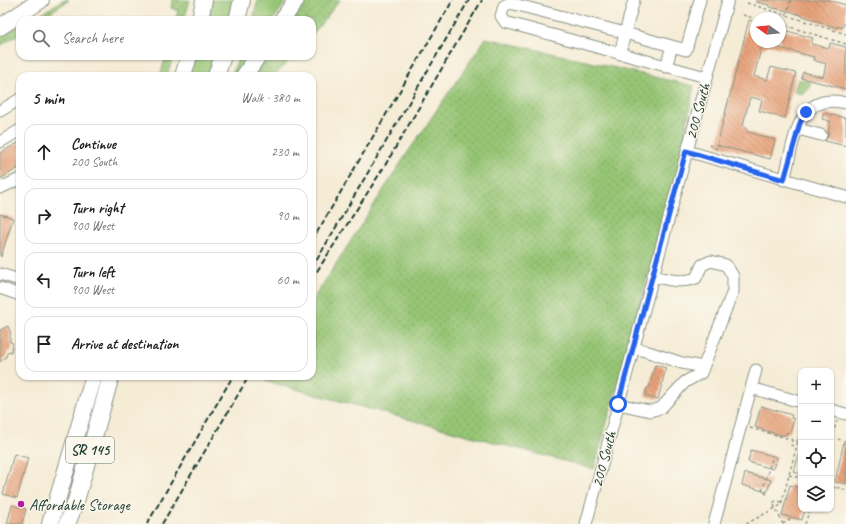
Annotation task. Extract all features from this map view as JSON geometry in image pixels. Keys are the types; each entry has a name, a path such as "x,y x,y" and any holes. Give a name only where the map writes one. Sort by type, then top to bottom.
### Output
{"highway":[{"path":"199,0 199,16"},
{"path":"200,16 204,0"},
{"path":"238,16 242,0"},
{"path":"285,16 296,0"},
{"path":"18,16 40,2"},
{"path":"0,27 16,17"},
{"path":"184,72 188,60"},
{"path":"217,72 222,60"},
{"path":"247,72 255,60"},
{"name":"SR 145","path":"50,524 93,380"},
{"name":"SR 145","path":"67,524 76,501 111,380"}],"street":[{"path":"620,54 634,0"},
{"path":"700,0 686,50 513,3 507,3 501,12 501,16 505,22 706,77"},
{"name":"200 South","path":"586,524 728,0"},
{"path":"666,67 672,46"},
{"path":"784,180 802,117 815,104 832,100 846,103"},
{"path":"0,111 16,101"},
{"path":"798,129 821,135"},
{"path":"0,142 16,132"},
{"path":"686,151 846,197"},
{"path":"0,188 16,181"},
{"path":"618,404 650,412 661,408 685,382 701,373 733,291 732,276 726,265 711,261 702,265 696,278 689,281 676,281 652,276"},
{"path":"0,274 16,279"},
{"path":"0,288 16,294"},
{"path":"633,347 682,363 703,367"},
{"path":"714,524 756,370"},
{"path":"751,388 798,401"}],"path":[{"path":"791,0 786,15 846,33"},
{"path":"747,3 778,12"},
{"path":"743,15 750,17"},
{"path":"786,26 846,44"},
{"path":"834,433 842,417"},
{"path":"746,524 775,509 782,502 798,441 749,428"},
{"path":"792,439 791,446 796,447"},
{"path":"834,439 844,441"},
{"path":"767,494 762,491 773,456"},
{"path":"789,474 798,477"},
{"path":"834,490 835,487 846,490"},
{"path":"782,502 774,502 775,509 783,524 790,519"},
{"path":"805,524 809,512"}],"green space":[{"path":"63,0 69,0 45,16 37,16"},
{"path":"172,0 190,0 185,16 176,16 178,11 171,8"},
{"path":"210,0 233,0 228,16 205,16"},
{"path":"258,0 287,0 276,16 254,16"},
{"path":"303,0 340,0 316,30 316,16 293,16"},
{"path":"16,27 16,36 0,46 0,36"},
{"path":"486,38 694,86 679,164 594,469 265,381 316,380 316,295 406,155"},
{"path":"165,60 172,60 168,72 161,72"},
{"path":"192,60 214,60 209,72 188,72"},
{"path":"237,60 246,60 238,72 233,72"},
{"path":"264,60 289,60 278,72 256,72"},
{"path":"798,79 811,82 809,89 801,94 794,92"}],"building":[{"path":"756,0 829,0 846,5 846,20 842,28 837,26 837,28 792,12 769,7 769,5 756,2"},
{"path":"749,20 750,48 763,48 761,49 754,76 767,80 771,67 796,73 785,118 759,111 762,100 750,97 743,125 748,132 775,140 770,159 717,145"},
{"path":"786,31 813,38 811,44 829,48 830,43 846,47 846,89 801,78 803,72 823,77 826,64 813,60 814,57 780,48 786,48"},
{"path":"824,113 846,118 846,146 825,141 828,136 830,121 822,119"},
{"path":"16,144 16,169 0,179 0,153"},
{"path":"0,214 13,218 1,257 0,256"},
{"path":"8,326 11,334 10,342 13,343 11,352 8,351 6,357 0,362 0,330"},
{"path":"655,365 666,368 658,399 645,396 647,388 649,388"},
{"path":"761,406 792,415 791,418 794,419 790,433 787,432 786,435 780,435 755,427"},
{"path":"844,441 846,441 846,484 835,482"},
{"path":"751,450 777,457 773,469 748,462"},
{"path":"14,454 28,458 17,498 3,494"},
{"path":"798,458 798,473 794,472"},
{"path":"745,473 771,480 767,492 742,485"},
{"path":"790,485 798,487 798,512 804,512 802,520 782,515"},
{"path":"12,505 26,509 22,524 7,524"}],"railway":[{"path":"316,234 453,0"},
{"path":"316,261 469,0"},
{"path":"316,273 384,167 482,0"},
{"path":"147,524 231,380"},
{"path":"162,524 247,380"}],"place":[{"name":"Affordable Storage","path":"21,504"}],"route":[{"path":"618,404 686,151 741,166 784,180 800,123 806,112"}]}
